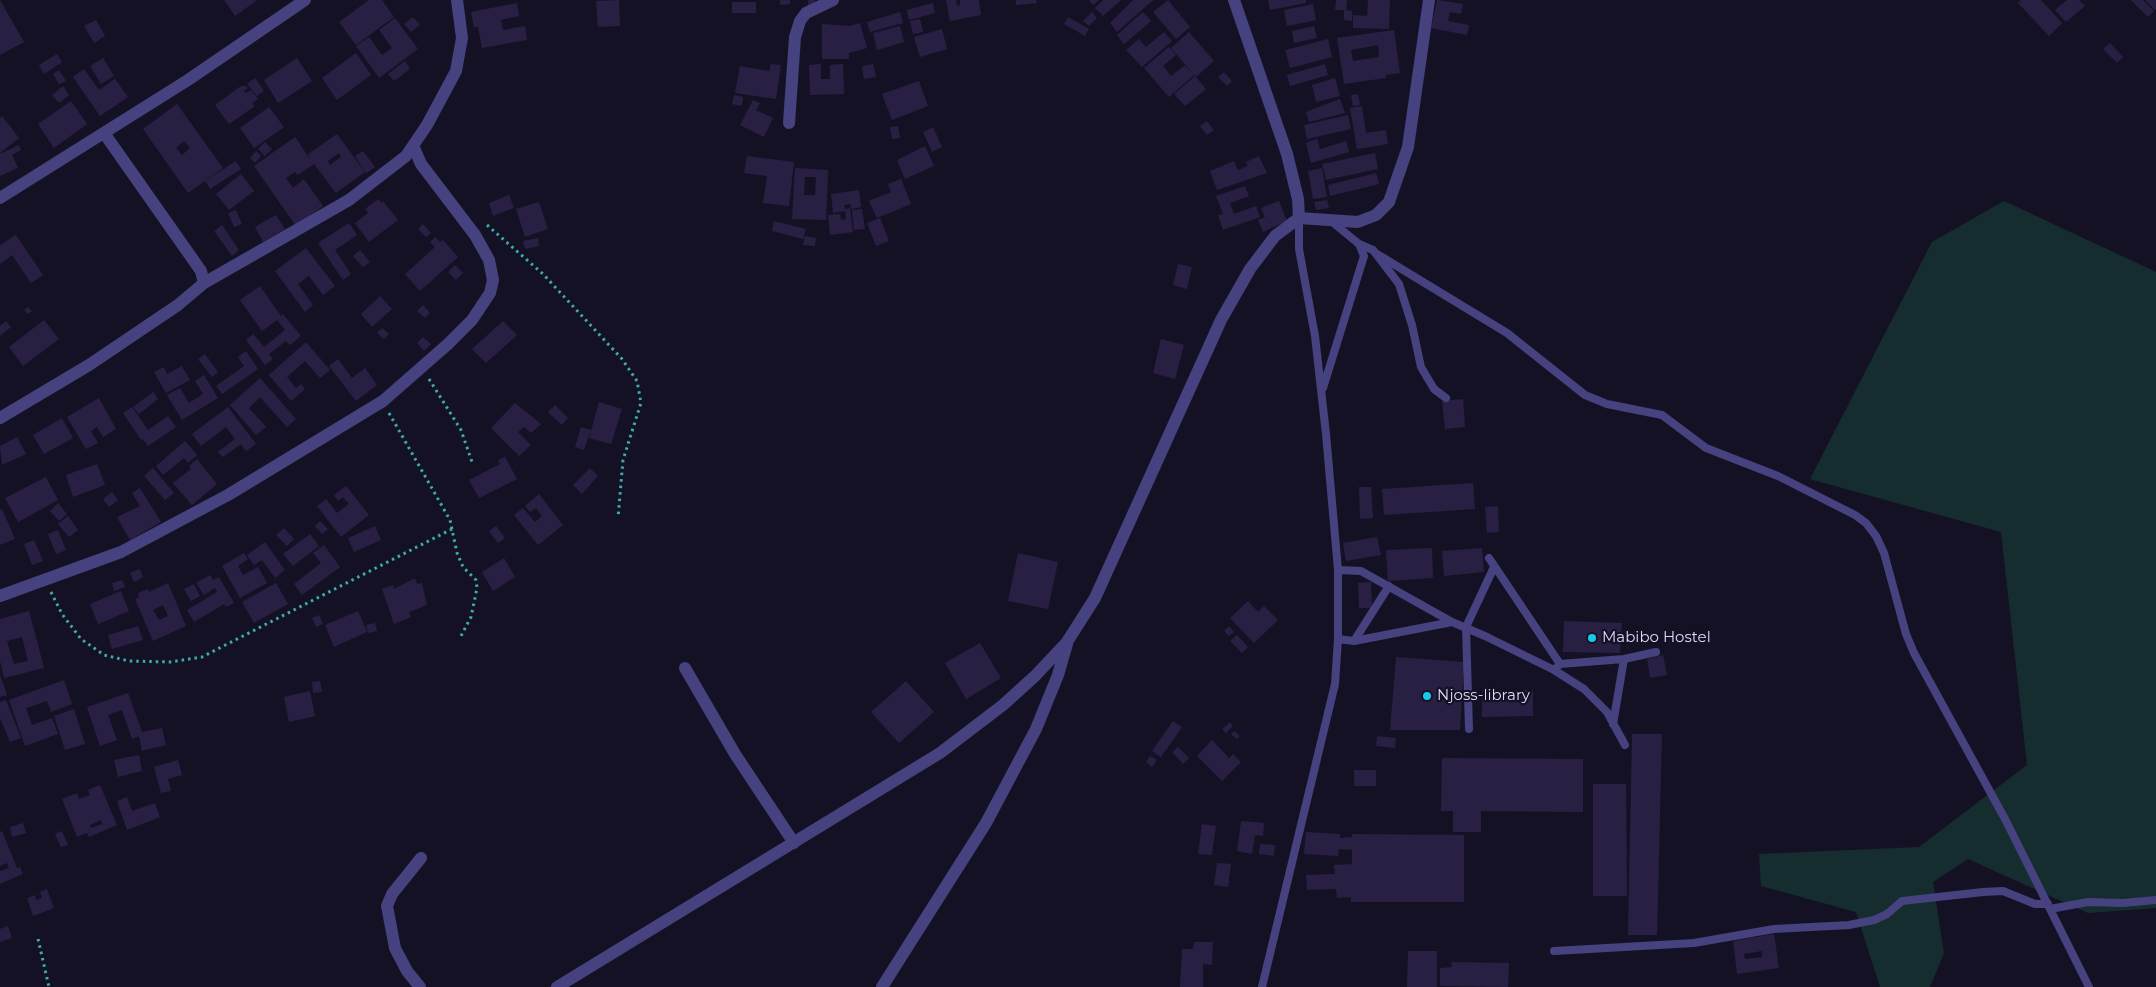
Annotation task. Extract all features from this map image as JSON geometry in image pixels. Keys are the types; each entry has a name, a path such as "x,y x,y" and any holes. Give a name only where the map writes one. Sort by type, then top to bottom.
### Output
{"street":[{"path":"0,198 188,80 289,4 305,0"},
{"path":"0,418 89,365 178,305 204,283 349,200 396,165 414,148 456,71 462,38 457,0"},
{"path":"789,123 794,46 800,21 806,14 833,0"},
{"path":"1234,0 1287,154 1298,199 1299,218"},
{"path":"557,987 707,894 886,788 973,729 1035,676 1067,642 1094,598 1158,454 1237,288 1275,236 1299,218 1358,222 1376,215 1389,202 1408,147 1428,0"},
{"path":"104,133 201,271 204,283"},
{"path":"0,596 121,552 171,527 383,401 472,320 487,299 492,287 492,272 489,260 475,235 433,182 414,148"},
{"path":"882,987 986,823 1033,737 1054,684 1067,642"},
{"path":"685,668 735,754 794,844"},
{"path":"420,987 407,971 395,948 387,906 392,894 421,858"}],"lane":[{"path":"1262,987 1335,684 1338,639 1338,570 1322,392 1316,336 1299,250 1299,218"},
{"path":"1329,220 1359,244 1370,248 1399,284 1424,373 1434,388 1446,398"},
{"path":"1322,392 1363,265 1364,252 1359,244"},
{"path":"1376,254 1507,333 1585,395 1607,404 1662,415 1706,448 1778,476 1856,515 1866,523 1876,536 1884,553 1906,634 1914,652 2005,818 2089,987"},
{"path":"1490,558 1494,567 1508,584 1560,664"},
{"path":"1469,729 1466,627 1494,567"},
{"path":"1338,570 1361,571 1452,622 1554,670 1584,689 1607,712 1625,746"},
{"path":"1354,641 1388,586"},
{"path":"1338,639 1354,641 1452,622"},
{"path":"1554,670 1560,664 1624,659 1656,652"},
{"path":"1613,724 1624,659"},
{"path":"1554,951 1694,943 1774,930 1849,925 1874,920 1888,914 1902,901 1983,892 2003,891 2035,904 2049,906 2088,902 2123,903 2156,900"}],"path":[{"path":"461,216 475,218 483,222 543,274 622,359 637,381 641,403 623,460 618,518"},
{"path":"422,367 461,430 472,462"},
{"path":"383,401 450,520 462,566 476,580 477,588 471,617 461,636"},
{"path":"45,581 62,614 81,639 104,655 129,661 170,662 202,657 237,641 345,583 452,529"},
{"path":"38,938 49,987"}],"green space":[{"path":"2004,201 2156,272 2156,908 2088,913 1968,859 1933,882 1944,953 1930,987 1880,987 1856,912 1761,886 1759,854 1919,847 2027,765 2001,532 1810,479 1932,242"}],"building":[{"path":"0,0 24,42 0,55"},
{"path":"224,0 255,0 256,1 235,16"},
{"path":"369,0 382,0 394,17 356,45 339,22"},
{"path":"619,0 620,26 598,27 596,1"},
{"path":"780,0 790,0 790,4 780,5"},
{"path":"808,0 815,0 816,7 808,7"},
{"path":"946,0 956,0 957,6 960,5 960,0 979,0 981,15 950,21"},
{"path":"1016,0 1036,0 1037,3 1016,5"},
{"path":"1089,0 1099,0 1093,5"},
{"path":"1103,0 1121,0 1103,16 1095,8"},
{"path":"1133,0 1153,0 1117,32 1110,23"},
{"path":"1168,0 1190,27 1176,39 1153,12"},
{"path":"1268,0 1306,0 1306,3 1270,10"},
{"path":"1336,0 1347,0 1346,10 1352,11 1352,21 1344,20 1344,10 1335,10"},
{"path":"1368,0 1390,0 1389,29 1353,28 1353,15 1367,16"},
{"path":"1437,0 1463,4 1461,14 1450,12 1448,21 1469,25 1467,35 1431,28"},
{"path":"2021,0 2041,0 2062,23 2049,36 2018,3"},
{"path":"2067,0 2079,0 2085,6 2066,22 2055,10"},
{"path":"2131,0 2143,0 2154,11 2148,17"},
{"path":"2145,0 2156,0 2156,9 2155,10"},
{"path":"732,2 756,2 756,13 732,13"},
{"path":"517,3 519,16 501,20 503,30 525,26 527,40 482,48 478,27 474,27 471,12"},
{"path":"933,3 935,13 909,20 907,10"},
{"path":"1313,4 1316,20 1287,26 1284,10"},
{"path":"900,12 903,23 870,32 867,22"},
{"path":"1092,12 1097,18 1089,26 1083,21"},
{"path":"1143,12 1151,21 1124,44 1117,35"},
{"path":"413,17 420,25 411,32 404,24"},
{"path":"1068,17 1089,29 1085,36 1064,24"},
{"path":"395,18 418,49 379,78 356,46 369,37 382,55 392,48 379,30"},
{"path":"920,19 923,32 913,34 910,21"},
{"path":"96,20 105,36 94,43 84,26"},
{"path":"860,23 867,48 849,53 849,59 822,59 822,24 849,26"},
{"path":"900,26 904,42 877,50 873,33"},
{"path":"1314,26 1317,38 1294,43 1292,31"},
{"path":"942,29 947,49 920,57 914,37"},
{"path":"1394,30 1400,73 1386,75 1386,78 1344,84 1337,38","holes":["1378,45 1379,57 1353,61 1351,50"]},
{"path":"1164,32 1172,41 1142,67 1126,50 1139,39 1146,47"},
{"path":"1189,32 1214,61 1196,77 1171,48"},
{"path":"1328,39 1332,57 1290,68 1285,50"},
{"path":"2110,43 2123,57 2117,63 2103,49"},
{"path":"1169,47 1176,55 1163,66 1171,76 1185,65 1194,75 1169,97 1144,68"},
{"path":"356,53 371,75 337,100 322,78"},
{"path":"57,54 62,62 44,74 39,65"},
{"path":"103,58 114,76 101,84 90,66"},
{"path":"297,58 312,81 278,103 264,80"},
{"path":"405,61 410,69 394,81 388,74"},
{"path":"771,64 781,65 776,99 735,93 740,66 769,71"},
{"path":"821,64 821,79 830,79 830,65 843,64 844,94 810,95 809,65"},
{"path":"873,64 876,77 864,79 862,66"},
{"path":"1325,64 1328,75 1290,86 1287,75"},
{"path":"84,69 99,90 115,79 128,97 100,116 73,77"},
{"path":"59,70 66,81 59,84 53,74"},
{"path":"1224,72 1232,81 1227,86 1218,77"},
{"path":"1195,76 1206,89 1185,106 1174,94"},
{"path":"255,78 264,91 257,96 247,84"},
{"path":"1335,78 1340,96 1316,102 1312,85"},
{"path":"919,81 928,106 892,120 882,94"},
{"path":"63,86 69,95 59,103 52,95"},
{"path":"241,86 246,86 248,88 244,91 246,93 251,90 258,99 252,103 255,106 229,124 215,105"},
{"path":"1358,94 1360,105 1353,106 1351,95"},
{"path":"734,95 743,97 742,106 732,104"},
{"path":"1340,99 1345,113 1309,122 1306,112"},
{"path":"753,100 760,103 756,110 773,118 764,137 740,125"},
{"path":"71,101 87,124 54,148 38,124"},
{"path":"177,104 223,168 188,193 143,129","holes":["184,141 190,148 182,155 176,148"]},
{"path":"1362,106 1366,133 1386,130 1388,144 1357,149 1350,108"},
{"path":"269,107 284,127 254,148 240,128"},
{"path":"1348,115 1351,129 1307,139 1304,125"},
{"path":"2,116 19,138 0,153 0,118"},
{"path":"1207,121 1214,130 1207,135 1200,126"},
{"path":"898,126 900,138 892,139 890,127"},
{"path":"933,127 942,147 932,152 923,132"},
{"path":"337,134 365,172 336,193 314,164 298,175 295,172 286,178 293,188 304,179 323,206 296,226 254,166 295,137 310,159 308,154","holes":["339,153 341,157 330,165 328,161"]},
{"path":"1317,139 1320,149 1346,141 1349,152 1311,163 1306,143"},
{"path":"265,142 272,149 265,156 258,149"},
{"path":"19,145 21,150 12,155 18,168 0,176 0,154"},
{"path":"925,146 934,166 905,179 897,160"},
{"path":"256,151 261,156 255,163 250,158"},
{"path":"363,151 375,167 366,173 355,156"},
{"path":"1375,153 1378,169 1326,180 1322,164"},
{"path":"747,156 794,162 789,206 763,203 767,176 744,173"},
{"path":"1259,156 1267,173 1217,190 1210,171 1234,161 1238,170 1248,166 1246,162"},
{"path":"236,161 241,169 210,189 205,181"},
{"path":"795,168 828,170 826,220 792,219","holes":["805,177 816,177 815,195 804,195"]},
{"path":"1322,168 1327,197 1313,199 1308,171"},
{"path":"1376,173 1379,184 1330,196 1328,185"},
{"path":"241,174 254,191 229,210 216,194"},
{"path":"901,179 911,204 877,218 869,201 891,192 888,184"},
{"path":"1245,186 1249,196 1230,203 1234,214 1256,206 1260,217 1223,230 1218,215 1223,214 1216,196"},
{"path":"859,190 861,207 851,209 850,204 844,205 845,209 850,208 853,232 830,235 828,215 840,214 841,220 846,219 845,211 833,213 831,194"},
{"path":"509,195 514,208 493,216 489,203"},
{"path":"378,199 382,203 383,201 398,220 369,242 355,223 368,213 365,209"},
{"path":"1327,200 1329,208 1316,210 1314,202"},
{"path":"1279,201 1287,221 1263,232 1258,220 1265,217 1261,208"},
{"path":"539,202 548,229 525,237 516,209"},
{"path":"862,209 865,229 854,230 852,210"},
{"path":"236,210 242,224 234,227 228,213"},
{"path":"276,215 285,229 263,242 255,227"},
{"path":"880,218 889,241 876,246 867,223"},
{"path":"774,221 806,229 803,239 772,231"},
{"path":"349,223 357,235 335,250 351,274 343,280 318,243"},
{"path":"423,224 431,233 426,237 418,229"},
{"path":"222,225 239,250 232,256 214,231"},
{"path":"16,235 43,275 31,283 12,255 0,264 0,245"},
{"path":"805,236 816,238 815,246 803,245"},
{"path":"435,237 440,242 443,240 458,257 420,291 405,274 435,247 430,242"},
{"path":"538,238 539,246 525,249 523,241"},
{"path":"306,248 335,286 323,295 309,276 298,284 313,305 305,312 275,271"},
{"path":"360,250 370,262 363,267 353,256"},
{"path":"1178,264 1192,267 1187,289 1173,285"},
{"path":"455,265 463,273 456,280 448,272"},
{"path":"260,286 281,316 283,314 301,336 290,345 286,341 269,354 273,359 265,365 246,340 253,334 264,347 285,330 277,320 262,331 240,300"},
{"path":"380,296 392,309 372,327 361,314"},
{"path":"423,305 430,313 425,318 417,311"},
{"path":"28,307 32,311 28,314 24,310"},
{"path":"44,320 59,339 23,366 9,347"},
{"path":"6,321 11,327 0,336 0,326"},
{"path":"503,321 517,335 486,363 472,349"},
{"path":"382,328 389,334 384,339 377,333"},
{"path":"423,337 431,344 424,351 417,343"},
{"path":"1161,339 1184,345 1175,379 1153,373"},
{"path":"306,342 330,370 320,378 305,361 287,377 296,388 301,384 305,389 291,401 269,375"},
{"path":"246,351 258,369 222,394 216,386 244,366 238,357"},
{"path":"205,354 218,372 212,377 198,359"},
{"path":"338,359 352,378 365,368 377,385 356,401 329,366"},
{"path":"182,366 190,380 166,393 154,372 164,367 167,374"},
{"path":"204,375 218,398 182,420 167,395 180,388 189,403 203,394 195,381"},
{"path":"260,378 296,419 287,427 260,397 249,408 266,427 256,435 230,405"},
{"path":"153,392 158,399 139,414 133,407"},
{"path":"99,398 116,429 103,437 97,427 91,431 98,443 86,449 67,417"},
{"path":"1463,399 1465,427 1445,429 1442,401"},
{"path":"599,402 622,409 611,444 589,438"},
{"path":"515,403 541,424 531,433 524,427 518,432 531,445 519,456 491,428"},
{"path":"555,405 568,418 562,425 548,412"},
{"path":"132,407 148,430 168,416 176,427 148,446 143,439 141,440 123,413"},
{"path":"228,407 256,444 246,451 241,444 223,457 218,452 235,439 226,427 201,446 192,434"},
{"path":"62,418 73,438 44,454 33,435"},
{"path":"581,427 591,430 584,450 575,447"},
{"path":"17,437 26,454 2,465 0,446"},
{"path":"185,441 197,455 188,463 184,458 163,475 156,466"},
{"path":"505,457 517,479 479,498 469,480 500,464 498,460"},
{"path":"197,459 217,484 192,505 173,483 191,469 189,466"},
{"path":"97,464 105,485 73,497 66,475"},
{"path":"153,468 174,493 165,500 144,476"},
{"path":"590,468 598,476 582,494 573,485"},
{"path":"46,477 58,500 18,522 5,498"},
{"path":"1473,483 1475,509 1384,515 1382,489"},
{"path":"346,486 369,515 341,537 317,506 326,499 337,513 349,504 343,497 338,501 334,495"},
{"path":"1359,487 1371,487 1373,518 1360,519"},
{"path":"140,488 161,522 130,540 117,517 140,506 132,493"},
{"path":"112,492 118,500 109,507 103,499"},
{"path":"539,494 563,525 538,545 514,515 523,508 535,522 542,516 536,508 530,512 525,506"},
{"path":"58,503 67,514 59,521 50,511"},
{"path":"1498,506 1499,532 1487,533 1485,507"},
{"path":"2,509 15,539 0,545 0,510"},
{"path":"68,516 78,530 69,537 58,524"},
{"path":"320,521 328,529 322,534 315,526"},
{"path":"375,526 381,540 354,552 348,538"},
{"path":"496,526 505,538 498,543 489,531"},
{"path":"284,528 294,539 287,546 276,535"},
{"path":"58,530 66,550 56,554 48,534"},
{"path":"310,534 319,546 293,566 283,554"},
{"path":"1377,537 1381,555 1346,561 1343,543"},
{"path":"34,540 43,561 32,565 24,544"},
{"path":"265,542 285,570 275,578 262,560 254,565 247,555"},
{"path":"324,545 340,567 302,595 294,584 321,563 313,553"},
{"path":"1432,548 1433,578 1388,581 1386,550"},
{"path":"1482,548 1484,572 1444,576 1442,551"},
{"path":"244,553 248,559 238,566 243,575 258,567 267,583 240,598 222,566"},
{"path":"1018,553 1058,562 1048,609 1008,601"},
{"path":"504,558 515,577 493,591 482,572"},
{"path":"140,569 143,577 134,582 130,573"},
{"path":"210,575 213,580 219,577 234,603 226,607 224,604 194,622 187,610 217,592 215,588 204,595 196,583"},
{"path":"415,578 417,584 422,583 427,605 409,612 411,617 394,624 382,589 393,585 394,589"},
{"path":"122,580 125,587 114,591 112,583"},
{"path":"1371,582 1372,608 1359,608 1358,583"},
{"path":"168,583 186,626 153,641 135,599 139,598 138,593 148,589 149,592","holes":["163,605 168,616 159,620 153,610"]},
{"path":"276,583 288,604 254,623 242,602"},
{"path":"194,584 200,596 191,601 184,589"},
{"path":"121,591 129,611 98,624 90,604"},
{"path":"1248,601 1258,612 1264,606 1278,620 1254,643 1230,618"},
{"path":"29,611 44,668 4,678 0,661 0,619","holes":["22,637 28,661 14,664 7,641"]},
{"path":"358,611 367,632 334,647 325,625"},
{"path":"319,615 323,624 316,627 312,618"},
{"name":"Mabibo Hostel","path":"1564,621 1622,623 1620,653 1563,652"},
{"path":"375,623 377,631 368,633 366,625"},
{"path":"138,626 143,640 112,649 108,635"},
{"path":"1229,626 1234,632 1229,636 1224,631"},
{"path":"1237,635 1248,647 1242,653 1230,641"},
{"path":"980,643 1001,678 966,699 945,663"},
{"path":"1663,655 1667,675 1650,678 1647,659"},
{"name":"Njoss-library","path":"1396,657 1464,662 1460,730 1390,730"},
{"path":"0,675 7,695 0,697"},
{"path":"64,680 72,704 51,712 47,701 26,708 32,725 52,718 58,734 25,746 9,700"},
{"path":"320,681 322,692 313,693 312,682"},
{"path":"906,681 934,712 899,743 871,712"},
{"path":"1482,690 1533,690 1533,716 1482,717"},
{"path":"310,691 315,716 289,722 284,697"},
{"path":"128,693 142,732 162,728 166,745 142,751 139,736 132,739 122,710 108,715 117,740 100,746 87,707"},
{"path":"6,700 21,738 10,742 0,718 0,702"},
{"path":"74,709 85,744 65,750 54,716"},
{"path":"1173,721 1182,727 1161,757 1152,751"},
{"path":"1230,722 1233,726 1226,733 1222,729"},
{"path":"1234,731 1240,736 1237,739 1231,734"},
{"path":"1632,734 1662,734 1657,935 1628,935"},
{"path":"1377,736 1396,738 1395,748 1376,746"},
{"path":"1212,740 1229,758 1233,754 1241,762 1222,781 1197,756"},
{"path":"1178,747 1189,758 1183,764 1172,752"},
{"path":"139,755 142,771 118,777 114,760"},
{"path":"1150,756 1157,760 1152,767 1146,762"},
{"path":"1442,758 1583,759 1583,812 1481,811 1481,832 1453,832 1453,811 1441,811"},
{"path":"178,760 182,775 168,779 171,791 161,793 154,767"},
{"path":"1354,770 1376,770 1376,786 1354,786"},
{"path":"1593,784 1626,784 1627,896 1593,896"},
{"path":"100,785 117,825 89,837 87,833 77,837 62,799 77,793 79,799 90,795 88,790","holes":["101,820 102,824 91,828 90,825"]},
{"path":"127,797 132,811 155,803 160,817 127,830 117,801"},
{"path":"1241,821 1264,823 1263,836 1255,835 1252,854 1237,851"},
{"path":"23,823 26,833 12,837 10,827"},
{"path":"1202,824 1216,826 1212,855 1198,854"},
{"path":"2,831 17,868 20,867 23,874 0,884 0,871 9,868 7,863 0,866 0,832"},
{"path":"62,831 68,845 61,847 55,834"},
{"path":"1306,832 1340,834 1340,838 1352,837 1352,834 1464,835 1464,902 1351,902 1351,897 1337,898 1336,889 1307,890 1306,875 1335,874 1334,865 1352,864 1352,850 1339,849 1338,856 1304,854"},
{"path":"1260,844 1275,845 1274,856 1259,854"},
{"path":"1217,863 1231,864 1228,887 1214,885"},
{"path":"47,889 54,908 33,916 27,898 35,895 36,900 42,898 40,892"},
{"path":"8,926 12,938 0,942 0,929"},
{"path":"1774,934 1779,968 1737,974 1733,941","holes":["1762,951 1762,957 1745,959 1744,954"]},
{"path":"1194,942 1213,942 1212,965 1203,964 1203,987 1180,987 1182,949 1193,949"},
{"path":"1408,951 1437,951 1437,987 1407,987"},
{"path":"1451,962 1509,963 1508,987 1440,986 1440,968 1452,967"}],"place":[{"name":"Mabibo Hostel","path":"1592,638"},
{"name":"Njoss-library","path":"1427,696"}]}
